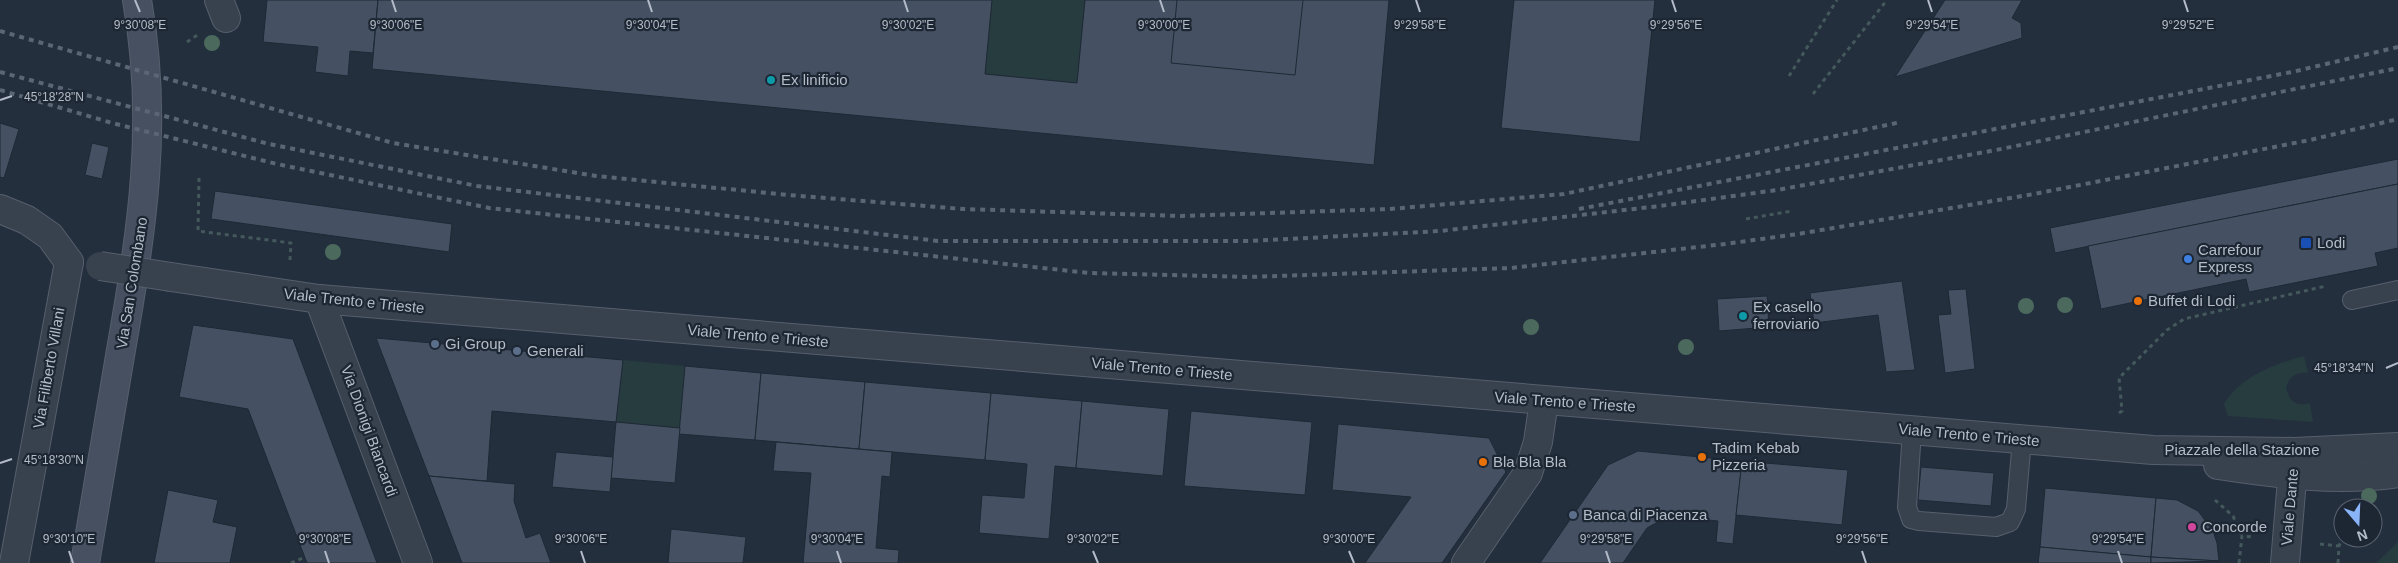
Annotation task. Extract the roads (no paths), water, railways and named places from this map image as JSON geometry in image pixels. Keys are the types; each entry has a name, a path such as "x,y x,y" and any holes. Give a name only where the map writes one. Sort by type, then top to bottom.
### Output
{"street":[{"name":"Via San Colombano","path":"85,563 140,244 146,190 147,88 142,28 137,0"},
{"path":"0,210 27,220 50,236 69,262"},
{"name":"Viale Trento e Trieste","path":"69,262 319,299 2153,450"},
{"name":"Via Filiberto Villani","path":"14,563 69,262"},
{"name":"Via Dionigi Biancardi","path":"319,299 418,563"},
{"path":"1466,563 1528,473 1538,442 1544,401"},
{"name":"Piazzale della Stazione","path":"2294,463 2398,447"},
{"name":"Piazzale della Stazione","path":"2153,450 2294,463 2339,477 2398,474"},
{"name":"Viale Dante","path":"2285,563 2294,463"}],"lane":[{"path":"2352,300 2398,290"},
{"path":"1912,430 1907,507 1911,519 1918,521 1996,527 2010,522 2016,508 2022,439"}],"railway":[{"path":"0,31 393,143 596,176 788,195 963,209 1181,216 1390,209 1564,194 1901,122"},
{"path":"1579,209 2292,72 2398,47"},
{"path":"0,72 269,144 477,186 938,241 1249,241 1440,231 1660,206 1777,190 1996,150 2398,68"},
{"path":"0,90 112,123 277,164 489,208 1089,273 1248,277 1511,268 1798,234 2034,194 2310,140 2398,119"}],"place":[{"name":"Ex linificio","path":"771,80"},
{"name":"Lodi","path":"2306,243"},
{"name":"Carrefour Express","path":"2188,259"},
{"name":"Buffet di Lodi","path":"2138,301"},
{"name":"Ex casello ferroviario","path":"1743,316"},
{"name":"Gi Group","path":"435,344"},
{"name":"Generali","path":"517,351"},
{"name":"Tadim Kebab Pizzeria","path":"1702,457"},
{"name":"Bla Bla Bla","path":"1483,462"},
{"name":"Banca di Piacenza","path":"1573,515"},
{"name":"Concorde","path":"2192,527"}]}
